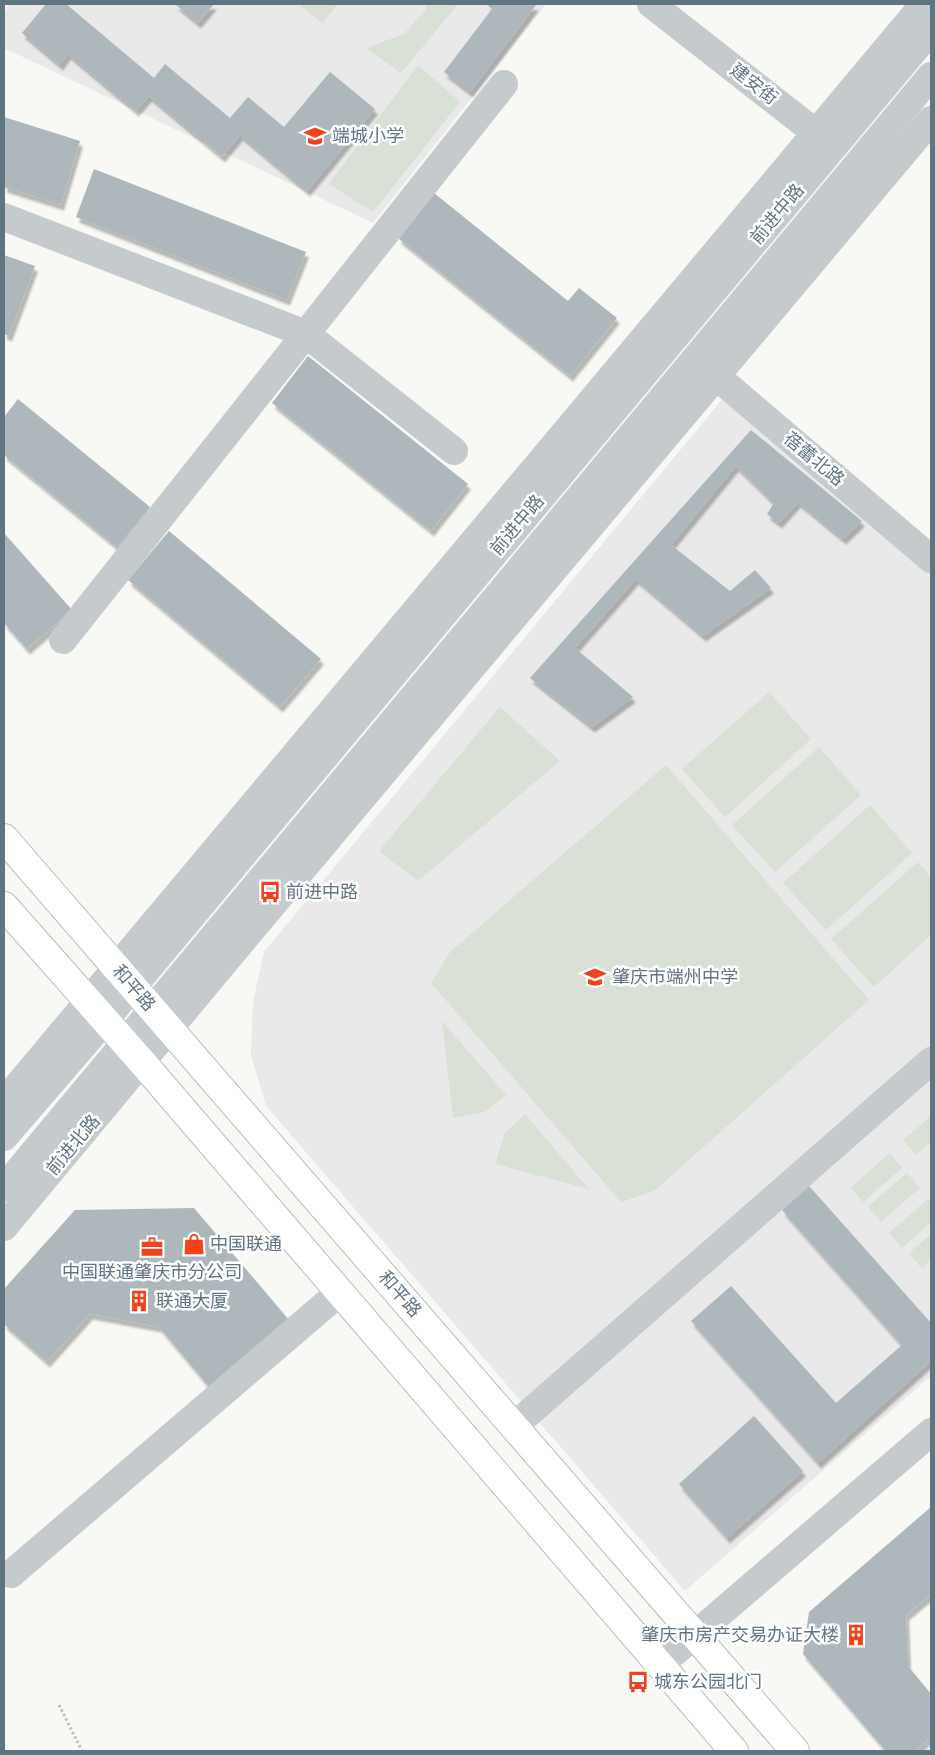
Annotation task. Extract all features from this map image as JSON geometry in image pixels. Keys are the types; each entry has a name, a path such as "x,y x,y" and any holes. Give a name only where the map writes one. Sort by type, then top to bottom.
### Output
{"main road":[{"name":"和平路","path":"4,838 795,1751"},
{"path":"4,906 133,1052 734,1751"}],"street":[{"name":"建安街","path":"651,4 858,164"},
{"name":"前进中路","path":"96,1011 825,139 924,4"},
{"name":"前进中路","path":"825,139 931,30"},
{"path":"161,1019 696,358 931,76"},
{"path":"63,640 504,84"},
{"path":"133,1052 716,376 931,120"},
{"path":"4,217 306,334 454,451"},
{"name":"蓓蕾北路","path":"696,358 931,559"},
{"path":"4,1102 96,1011"},
{"path":"4,1137 96,1011"},
{"name":"前进北路","path":"4,1188 133,1052"},
{"name":"前进北路","path":"4,1227 133,1052"},
{"path":"514,1426 931,1061"},
{"path":"11,1574 340,1292"},
{"path":"661,1664 931,1432"}],"path":[{"path":"59,1705 82,1751"}],"shaded area":[{"name":"端城小学","path":"9,4 546,4 373,223 4,48 4,15"},
{"path":"299,4 338,4 322,23"},
{"path":"427,4 458,4 401,73 366,48 404,34 426,9"},
{"path":"418,65 460,102 373,212 329,184"},
{"name":"肇庆市端州中学","path":"725,396 931,574 931,1376 685,1591 266,1106 251,1055 253,1002 264,952"},
{"path":"769,692 811,739 725,817 682,769"},
{"path":"500,707 560,761 418,881 379,851"},
{"path":"819,747 861,795 775,872 732,825"},
{"path":"666,765 869,1000 654,1191 621,1202 431,983 450,952"},
{"path":"870,805 912,853 826,930 783,883"},
{"path":"918,862 931,877 931,935 874,987 831,939"},
{"path":"442,1021 506,1095 484,1112 453,1118"},
{"path":"525,1114 589,1189 495,1164 505,1133"},
{"path":"931,1116 931,1142 916,1155 903,1140"},
{"path":"890,1153 902,1168 863,1202 851,1187"},
{"path":"907,1173 920,1188 881,1222 868,1207"},
{"path":"928,1199 931,1203 931,1222 902,1248 889,1233"},
{"path":"931,1234 931,1260 922,1269 909,1253"}],"building":[{"path":"46,4 66,4 154,78 165,64 230,118 248,97 284,127 330,72 375,109 307,191 240,135 222,157 149,96 136,111 68,54 60,65 22,33"},
{"path":"175,4 214,4 198,23"},
{"path":"486,4 536,5 470,92 444,72 492,9"},
{"path":"4,117 80,141 61,205 4,187"},
{"path":"94,169 306,252 287,300 76,217"},
{"path":"434,193 568,301 579,288 617,318 570,376 398,238"},
{"path":"4,255 35,266 9,336 4,334"},
{"path":"308,356 468,484 431,531 272,403"},
{"path":"18,399 150,507 117,547 4,455 4,417"},
{"path":"751,430 862,521 843,539 798,502 779,523 767,514 774,503 736,466 671,545 730,591 755,570 771,588 703,636 636,579 575,648 633,697 592,727 530,678"},
{"path":"169,531 321,659 280,707 128,580"},
{"path":"4,533 72,610 27,649 4,623"},
{"path":"809,1186 931,1323 931,1361 818,1463 691,1321 731,1286 836,1403 902,1345 782,1210"},
{"name":"联通大厦","path":"194,1208 289,1320 210,1388 159,1327 90,1314 47,1362 4,1324 4,1289 75,1210"},
{"path":"754,1416 803,1471 727,1538 679,1484"},
{"name":"肇庆市房产交易办证大楼","path":"931,1507 931,1594 906,1615 908,1666 931,1694 931,1737 915,1751 886,1751 803,1654 809,1612"}],"place":[{"name":"端城小学","path":"315,136"},
{"name":"前进中路","path":"270,892"},
{"name":"肇庆市端州中学","path":"595,977"},
{"name":"中国联通","path":"194,1244"},
{"name":"中国联通肇庆市分公司","path":"152,1247"},
{"name":"联通大厦","path":"139,1301"},
{"name":"肇庆市房产交易办证大楼","path":"856,1635"},
{"name":"城东公园北门","path":"638,1682"}]}
